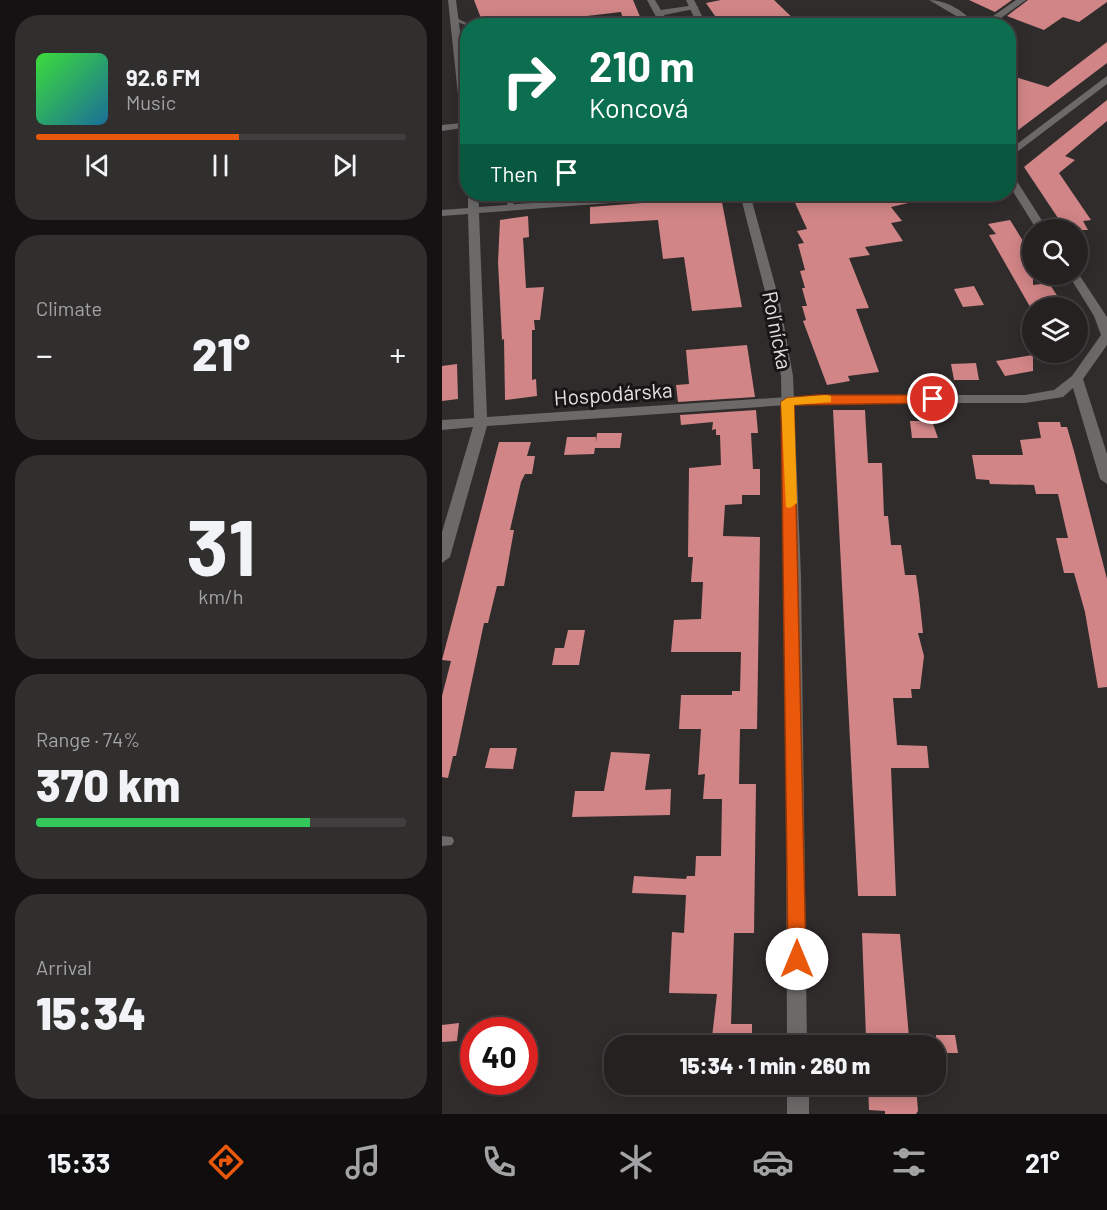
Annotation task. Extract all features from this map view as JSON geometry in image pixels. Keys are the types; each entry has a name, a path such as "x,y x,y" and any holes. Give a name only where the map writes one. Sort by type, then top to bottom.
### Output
{"street":[{"path":"452,0 460,72"},
{"path":"651,0 662,18"},
{"path":"933,0 962,18"},
{"path":"994,18 1022,0"},
{"path":"659,13 694,3 700,18"},
{"path":"1016,150 1106,79"},
{"path":"442,128 460,126"},
{"path":"1016,188 1036,219"},
{"path":"442,557 481,423 474,201"},
{"path":"442,213 600,201"},
{"name":"Roľnícka","path":"747,201 782,339 787,402 793,601 798,1035"},
{"path":"1080,285 1100,316 1106,335 1077,379 1106,479"},
{"name":"Hospodárska","path":"442,425 817,399 1025,399 1058,394 1077,379"},
{"path":"798,1095 798,1114"}],"lane":[{"path":"454,19 460,21"},
{"path":"510,201 510,208"}],"building":[{"path":"474,0 633,0 641,18 623,18 621,12 570,18 481,18"},
{"path":"721,0 774,0 793,18 716,18 706,3"},
{"path":"969,0 1012,0 995,12"},
{"path":"1028,0 1107,0 1079,22 1063,17 1044,30 1007,16"},
{"path":"1107,42 1107,63 1016,132 1016,77 1048,87"},
{"path":"1107,100 1107,121 1065,156 1075,160 1059,173 1091,220 1059,219 1024,167"},
{"path":"669,201 722,201 742,307 692,311 684,257 663,259 658,220 590,224 590,207"},
{"path":"794,201 917,201 891,207 902,221 891,223 903,241 865,247 870,255 849,258 869,308 856,309 879,372 848,376 850,381 827,385 803,321 806,320 802,306 807,306 800,271 805,270 798,244 804,243 797,231 807,229"},
{"path":"528,216 529,237 523,238 526,288 544,287 540,320 534,320 535,330 532,330 532,380 536,379 537,396 505,400 504,339 502,340 498,262 500,220"},
{"path":"1010,220 1022,239 1022,285 1050,285 1058,297 1024,297 989,235 996,234 988,224"},
{"path":"974,286 984,305 963,307 954,289"},
{"path":"747,345 755,397 678,402 676,385 689,384 686,350"},
{"path":"1022,357 1022,363 1033,363 1033,371 1005,376 996,361"},
{"path":"976,363 979,380 954,380 951,364"},
{"path":"457,364 458,399 442,401 442,366"},
{"path":"756,410 758,433 751,433 753,469 760,469 760,495 742,495 742,504 725,505 723,536 760,537 757,729 740,729 739,784 756,784 754,933 734,933 731,1024 752,1024 752,1035 712,1035 717,994 669,993 672,932 684,933 686,895 632,893 634,876 686,879 687,876 695,876 696,856 721,856 722,799 703,799 705,774 698,775 701,729 679,729 681,695 732,695 732,691 740,691 741,652 671,652 674,620 701,619 703,582 691,582 693,557 688,557 689,468 721,465 720,435 716,435 716,429 712,430 713,422 681,425 680,415"},
{"path":"833,410 865,410 868,463 882,463 884,516 888,516 891,545 901,545 905,575 916,575 919,596 923,633 918,633 924,656 920,689 911,689 912,698 893,698 897,745 927,746 929,768 891,768 896,896 858,896"},
{"path":"910,421 932,421 938,438 912,438"},
{"path":"1038,422 1060,422 1061,427 1067,427 1074,451 1107,579 1107,687 1098,688 1085,612 1074,573 1064,573 1056,538 1068,538 1058,494 1036,494 1034,485 990,484 989,480 976,479 972,455 1023,455 1020,440 1041,438"},
{"path":"597,433 622,433 620,448 595,448 594,454 564,455 567,437 596,437 596,443"},
{"path":"499,442 531,442 527,456 535,456 532,474 525,474 521,482 510,530 514,530 504,586 497,586 488,623 484,623 456,756 453,756 448,778 442,777 442,696 451,661 442,660"},
{"path":"568,630 585,630 579,665 552,665 555,648 564,648"},
{"path":"490,748 517,748 513,769 485,768"},
{"path":"611,752 650,754 645,790 671,789 670,815 572,817 575,791 604,791"},
{"path":"862,933 900,934 909,1035 866,1035"},
{"path":"459,1023 457,1041 442,1042 442,1025"},
{"path":"946,1035 955,1035 958,1053 946,1053"},
{"path":"868,1095 917,1095 918,1111 916,1114 885,1114 885,1111 869,1110"}],"slow traffic":[{"path":"790,503 787,402 826,399"}],"route":[{"path":"797,959 793,577 787,402 817,399 933,399"}]}
